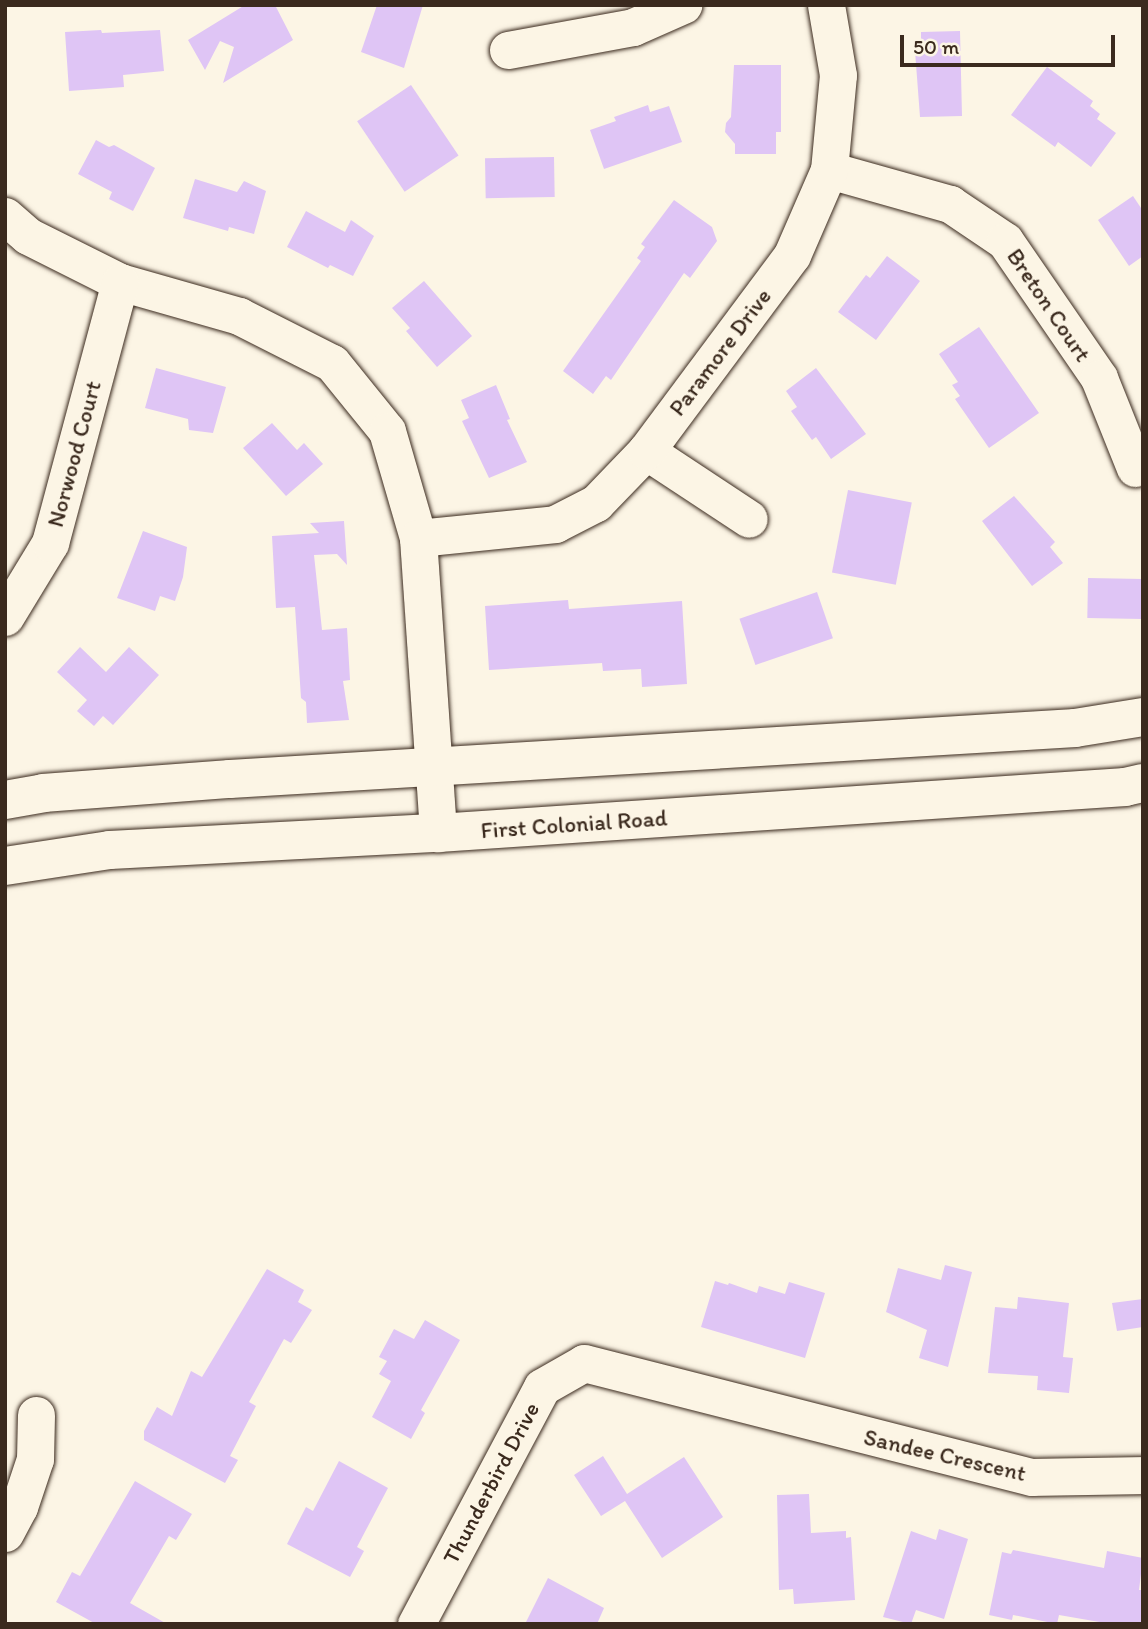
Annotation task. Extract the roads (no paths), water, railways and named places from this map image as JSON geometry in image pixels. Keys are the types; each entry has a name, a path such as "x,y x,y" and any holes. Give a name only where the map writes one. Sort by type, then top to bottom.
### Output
{"main road":[{"path":"5,800 43,793 203,781 1075,728 1143,718"},
{"name":"First Colonial Road","path":"5,866 110,850 438,833 1112,788 1143,783"}],"street":[{"path":"508,50 633,27 683,5"},
{"name":"Paramore Drive","path":"418,538 555,524 596,503 646,451 792,254 829,170 838,75 827,5"},
{"name":"Breton Court","path":"829,170 950,204 1005,241 1098,378 1135,468"},
{"path":"5,216 28,236 120,282 239,316 332,363 387,431 418,538 438,833"},
{"name":"Norwood Court","path":"5,617 50,543 120,282"},
{"path":"646,451 748,519"},
{"name":"Thunderbird Drive","path":"416,1624 542,1387 584,1363 750,1408"},
{"name":"Sandee Crescent","path":"750,1408 1032,1477 1143,1475"},
{"path":"5,1533 19,1507 35,1459 36,1415"}]}
